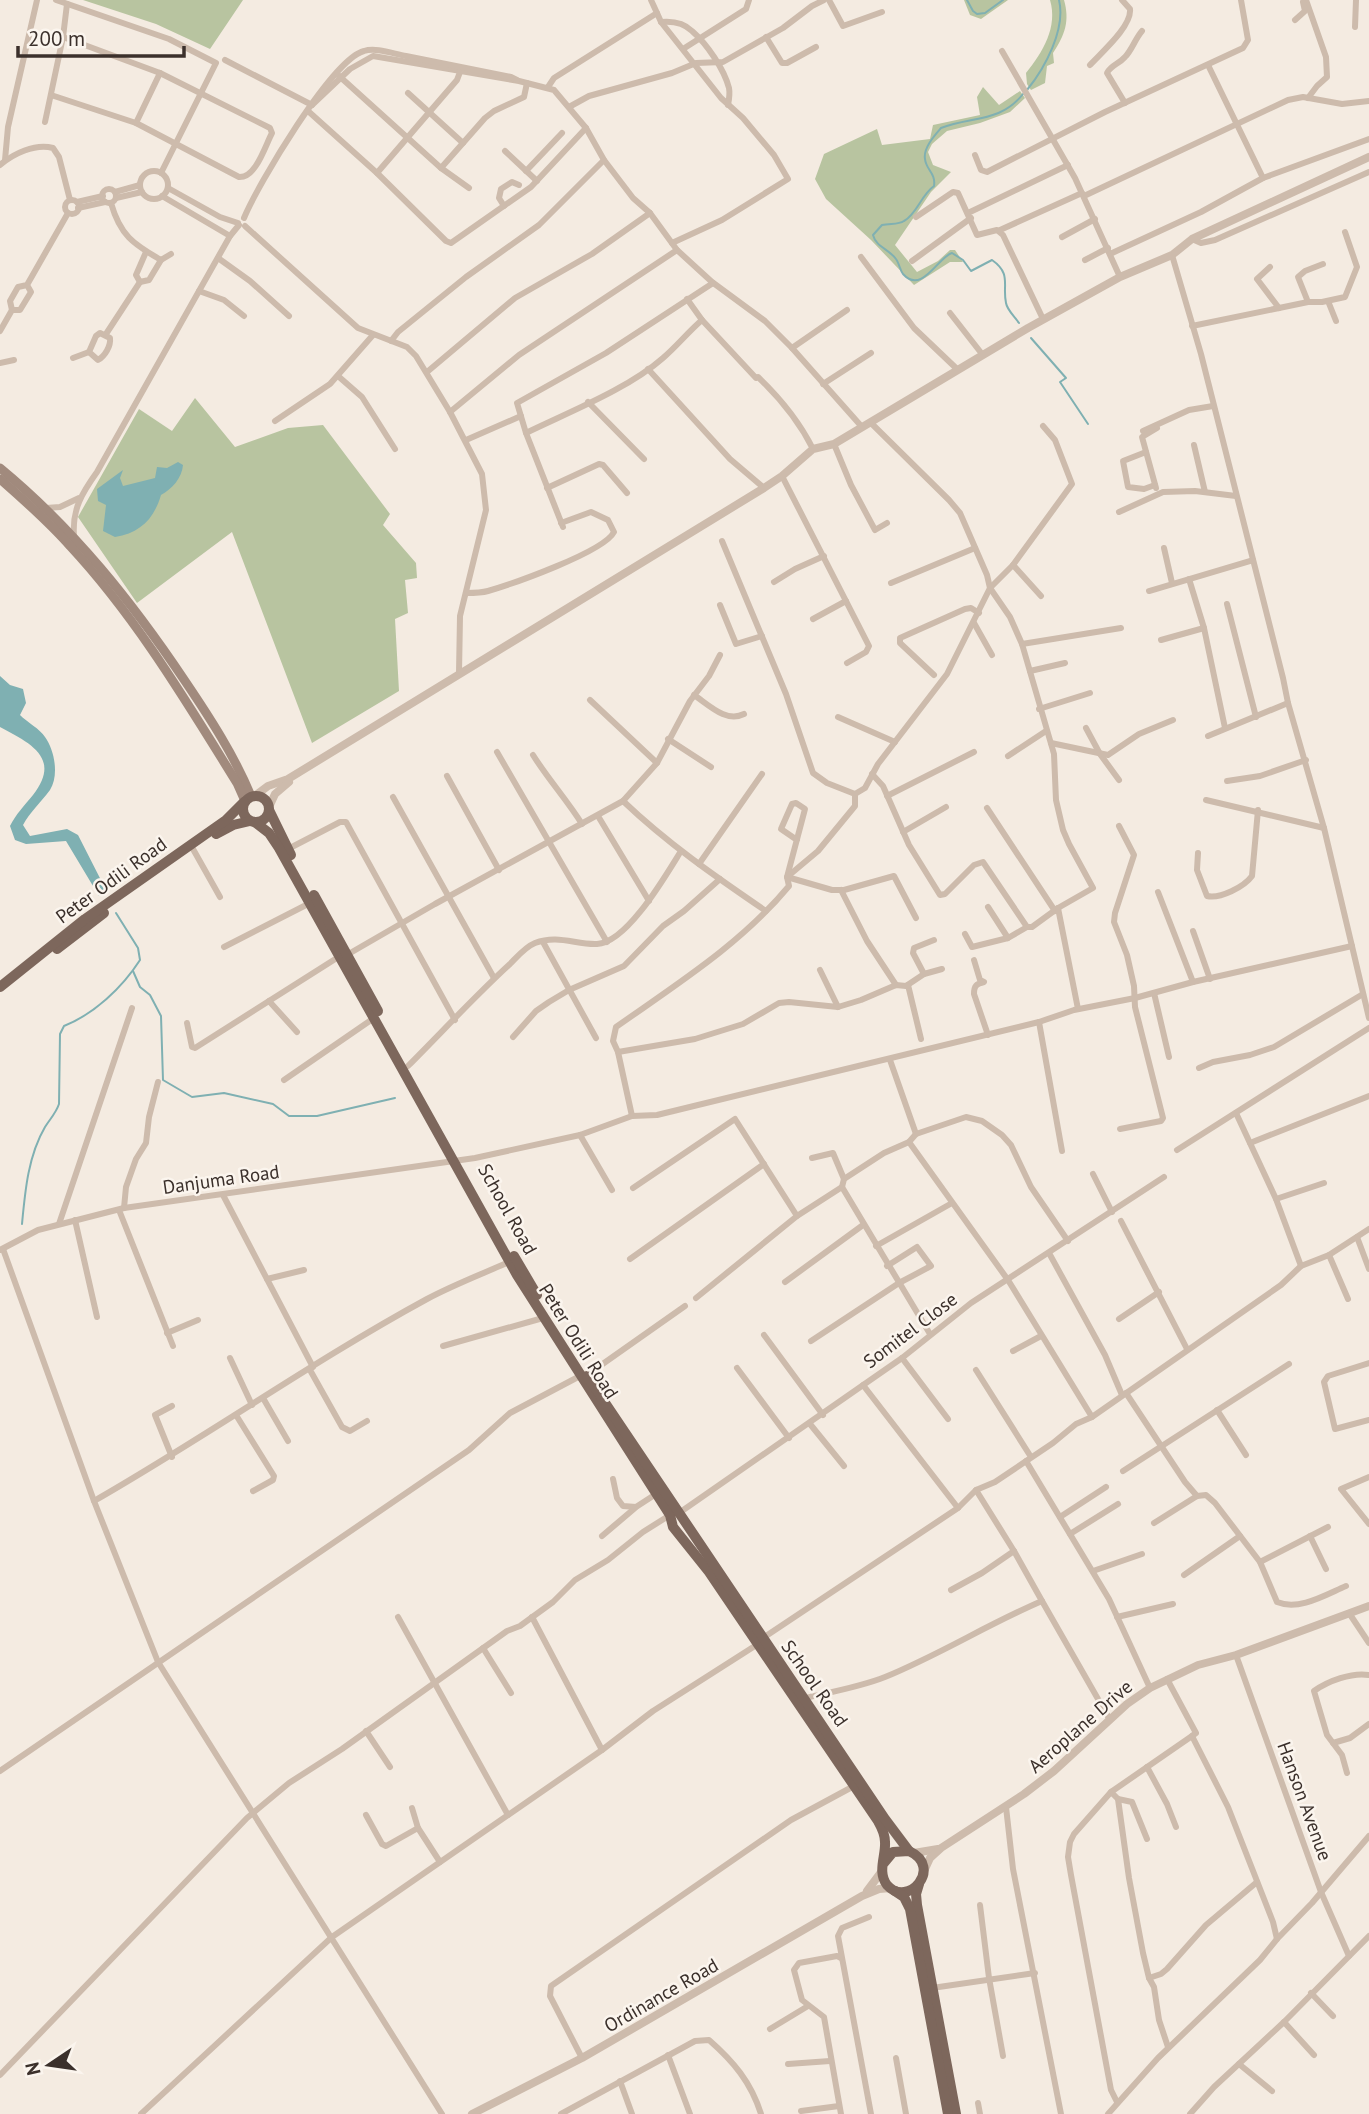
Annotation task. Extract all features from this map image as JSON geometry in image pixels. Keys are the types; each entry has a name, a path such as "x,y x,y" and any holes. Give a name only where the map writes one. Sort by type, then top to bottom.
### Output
{"main road":[{"path":"0,468 74,536 133,607 177,669 236,762 249,799 243,814 253,822 265,820 269,808 265,799 249,799"},
{"path":"0,479 69,545 130,619 169,674 249,799"},
{"name":"Peter Odili Road","path":"0,987 85,919 226,820 249,799"},
{"name":"School Road","path":"269,808 343,957 408,1066 456,1159 583,1376 760,1641 805,1698 911,1852"},
{"name":"Peter Odili Road","path":"0,996 119,902 193,849 227,827 253,822 274,839 343,957 374,1018 456,1159 509,1262 543,1318 583,1376 656,1494 675,1514"},
{"path":"760,1641 884,1833 883,1878 904,1897 911,1909 948,2114"},
{"path":"882,1868 893,1852 911,1852 919,1858 924,1871 916,1900 956,2114"},
{"path":"893,1889 906,1892 919,1883"}],"street":[{"path":"3,163 8,127 37,0"},
{"path":"56,0 169,39 216,63 161,173"},
{"path":"684,49 746,9 749,0"},
{"path":"569,107 589,96 672,73 696,63 723,62 783,28 811,6 826,0 843,26 847,27 882,12"},
{"path":"1090,65 1130,19 1130,9 1122,0"},
{"path":"975,155 981,170 987,172 1125,103 1244,48 1248,40 1241,0"},
{"path":"1356,0 1356,26"},
{"path":"653,1 661,22 728,105 743,118 774,155 788,179 722,220 672,243"},
{"path":"1295,20 1305,11 1306,1"},
{"path":"1306,1 1326,57 1327,77 1308,98"},
{"path":"45,122 63,37 67,4"},
{"path":"548,87 554,78 657,13"},
{"path":"661,22 673,21 691,29 717,62 729,89 728,105"},
{"path":"1125,103 1107,73 1108,68 1127,55 1132,43 1142,31"},
{"path":"51,95 136,122 239,177 245,178 252,172 272,133 270,128 160,73 63,37"},
{"path":"766,37 782,63 787,63 816,47"},
{"path":"1002,51 1054,138 1083,194 1120,277"},
{"path":"74,536 73,519 79,498 97,472 265,178 310,108 338,75 373,56 548,87 554,90 586,128 604,160 633,198 650,213 677,250 713,283 744,304 792,348 822,384 960,513 990,588 1010,617 1022,644 1051,743 1056,774 1056,800 1063,830 1093,888 1032,927 1008,938 972,947 965,934"},
{"path":"225,60 310,108 446,241 452,243 537,181 586,128"},
{"path":"1208,65 1263,178"},
{"path":"377,173 461,70"},
{"path":"136,122 160,73"},
{"path":"338,75 441,168 469,188"},
{"path":"441,168 494,111 524,97 527,83"},
{"path":"408,93 463,142"},
{"path":"916,217 953,192 958,193 977,235 1000,230 1288,100 1308,98 1342,104 1369,101"},
{"path":"526,170 562,133"},
{"path":"1085,260 1201,212 1263,178 1369,139"},
{"path":"3,163 10,156 40,146 52,148 59,157 75,204 75,213 68,213"},
{"path":"505,151 537,181"},
{"path":"249,799 268,786 288,779 764,488 813,449 834,444 957,369 1120,277 1172,255 1192,239 1369,157"},
{"path":"391,341 398,332 466,276 539,225 604,160"},
{"path":"912,261 970,215 1068,165"},
{"path":"141,189 142,178 149,172 161,173 166,177 168,188 162,197"},
{"path":"1192,239 1201,243 1215,240 1369,172"},
{"path":"504,206 499,198 500,189 512,182 519,185"},
{"path":"168,188 218,216 241,223 350,322 373,335 407,347 427,372 466,440 482,474 485,493 482,530 460,616 459,673"},
{"path":"141,189 152,199 162,197 230,236"},
{"path":"68,213 65,207 141,189"},
{"path":"110,198 121,230 146,252 161,260"},
{"path":"0,331 12,310 9,301 18,287 27,285 68,213"},
{"path":"427,372 515,298 610,243 650,213"},
{"path":"213,225 218,216"},
{"path":"1062,237 1094,219"},
{"path":"1000,230 1043,320"},
{"path":"1192,326 1345,296 1356,275 1357,260 1345,232"},
{"path":"450,412 519,355 677,250"},
{"path":"140,282 136,271 146,252"},
{"path":"106,334 140,282 149,280 161,260 171,254"},
{"path":"1172,255 1254,560 1288,703 1324,828 1369,1018"},
{"path":"861,257 914,328 957,369"},
{"path":"218,258 250,281 289,316"},
{"path":"1308,302 1297,277 1323,264"},
{"path":"1270,267 1257,279 1279,308"},
{"path":"466,593 488,591 570,560 612,537 614,532 608,520 596,513 591,512 562,525 526,433 518,402 606,353 713,283"},
{"path":"12,310 20,310 30,296 27,285"},
{"path":"199,291 224,300 244,316"},
{"path":"688,299 702,320 756,378 782,400 813,449"},
{"path":"1328,301 1336,321"},
{"path":"792,348 846,310"},
{"path":"950,313 982,355"},
{"path":"526,433 648,369 702,320"},
{"path":"73,358 89,352 100,332 106,334 111,342 103,357 98,359 89,352"},
{"path":"275,421 338,376 373,335"},
{"path":"822,384 871,352"},
{"path":"0,363 14,360"},
{"path":"648,369 730,460 764,488"},
{"path":"338,376 362,397 395,449"},
{"path":"588,402 644,459"},
{"path":"1143,431 1189,410 1213,406"},
{"path":"466,440 521,416"},
{"path":"855,794 865,788 895,742 947,674 990,588 1013,565 1072,484 1055,440 1043,426"},
{"path":"1157,428 1142,437 1158,493"},
{"path":"834,444 851,485 875,530 887,523"},
{"path":"1194,445 1205,492"},
{"path":"1146,452 1123,461 1128,487 1144,489 1155,485"},
{"path":"547,488 599,464 603,465 627,493"},
{"path":"782,476 869,646 866,652 847,663"},
{"path":"1119,512 1158,493 1205,492 1236,496"},
{"path":"46,508 60,507 79,498"},
{"path":"722,541 786,694 814,773 827,783 855,794"},
{"path":"891,583 975,548"},
{"path":"1164,548 1172,583"},
{"path":"774,582 824,556"},
{"path":"1149,591 1254,560"},
{"path":"1013,565 1041,596"},
{"path":"1189,579 1204,628 1225,728"},
{"path":"813,619 846,600"},
{"path":"1227,604 1256,717"},
{"path":"720,605 736,643 762,636"},
{"path":"934,675 900,643 900,638 965,609 971,608 979,614"},
{"path":"974,623 992,655"},
{"path":"1022,644 1121,628"},
{"path":"1161,640 1204,628"},
{"path":"187,1023 192,1047 195,1048 343,957 623,801 657,763 668,739 720,655"},
{"path":"1030,671 1065,663"},
{"path":"1039,709 1090,693"},
{"path":"694,695 725,716 733,718 744,714"},
{"path":"590,700 657,763"},
{"path":"1208,736 1288,703"},
{"path":"838,716 895,742"},
{"path":"1051,743 1108,755 1139,734 1173,720"},
{"path":"1086,728 1100,754 1119,780"},
{"path":"1008,756 1046,731"},
{"path":"668,739 711,767"},
{"path":"497,752 607,942"},
{"path":"887,796 974,752"},
{"path":"533,755 565,796 582,824"},
{"path":"1227,781 1259,776 1306,760"},
{"path":"269,808 275,794 292,780 295,774"},
{"path":"699,864 762,774"},
{"path":"872,774 883,786 903,832 940,895 945,894 974,865 983,862 1027,927"},
{"path":"447,776 499,870"},
{"path":"787,877 818,851 833,833 855,806 855,794"},
{"path":"394,797 494,978"},
{"path":"1206,800 1258,810 1324,828"},
{"path":"623,801 681,851 766,911"},
{"path":"632,1116 618,1052 613,1041 616,1027 715,958 789,886 787,877 797,841 805,809 796,803 792,804 781,829 797,841"},
{"path":"903,832 946,807"},
{"path":"986,808 1057,910 1078,1009"},
{"path":"1198,853 1197,870 1207,896 1215,897 1247,883 1252,876 1258,810"},
{"path":"597,816 649,901"},
{"path":"288,849 346,821 455,1020"},
{"path":"1119,826 1134,855 1114,922 1134,986 1163,1118 1161,1121 1121,1129"},
{"path":"193,849 220,897"},
{"path":"408,1066 526,949 536,943 564,938 596,944 607,942 618,935 649,901 681,851"},
{"path":"787,877 841,890 894,876 916,918"},
{"path":"513,1037 536,1011 569,990 624,966 663,926 720,879"},
{"path":"841,890 867,941 896,985"},
{"path":"1158,892 1192,982"},
{"path":"224,947 310,903"},
{"path":"988,907 1008,938"},
{"path":"1193,931 1210,979"},
{"path":"924,974 913,953 914,948 934,940"},
{"path":"543,942 596,1038"},
{"name":"Danjuma Road","path":"1,1249 38,1230 122,1209 475,1158 580,1135 632,1116 657,1115 890,1060 1039,1022 1078,1009 1135,999 1192,982 1352,946"},
{"path":"974,960 980,980 984,982 977,984 974,994 988,1035"},
{"path":"618,1052 695,1039 743,1024 779,1003 838,1007 896,985 908,985 924,974 942,969"},
{"path":"820,970 838,1007"},
{"path":"908,985 921,1039"},
{"path":"1154,993 1169,1057"},
{"path":"1199,1068 1274,1047 1363,994"},
{"path":"269,1001 297,1032"},
{"path":"59,1224 132,1008"},
{"path":"284,1080 374,1018"},
{"path":"1039,1022 1062,1151"},
{"path":"1177,1150 1369,1028"},
{"path":"890,1060 916,1134"},
{"path":"158,1082 146,1143 136,1159 122,1209 173,1346"},
{"path":"1250,1143 1369,1096"},
{"path":"1236,1113 1276,1199 1301,1266"},
{"path":"696,1298 797,1216 884,1153 909,1142 916,1134 967,1116 982,1121 1011,1145 1031,1187 1068,1241"},
{"path":"633,1188 736,1119 797,1216"},
{"path":"580,1135 612,1190"},
{"path":"909,1142 1008,1280 1092,1417"},
{"path":"812,1158 833,1153 843,1183 863,1225 930,1335"},
{"path":"630,1259 764,1164"},
{"path":"1093,1174 1112,1212"},
{"name":"Somitel Close","path":"0,2075 252,1812 279,1790 532,1617 553,1602 575,1580 608,1560 643,1532 675,1514 823,1415 902,1359 971,1303 1164,1177"},
{"path":"1276,1199 1324,1183"},
{"path":"223,1195 342,1427 350,1431 367,1421"},
{"path":"876,1246 952,1203"},
{"path":"75,1220 97,1317"},
{"path":"1121,1221 1160,1292 1187,1349"},
{"path":"785,1282 863,1225"},
{"path":"141,2114 332,1937 602,1750 653,1711 958,1508 976,1490 995,1482 1076,1424 1092,1417 1281,1285 1301,1266 1329,1255 1369,1229"},
{"path":"1357,1237 1369,1269"},
{"path":"811,1341 899,1283 931,1266 917,1247 887,1266"},
{"path":"1,1249 94,1501 158,1662 442,2114"},
{"path":"1049,1253 1124,1394 1197,1496"},
{"path":"1329,1255 1348,1298"},
{"path":"94,1501 172,1457 263,1398 429,1298 509,1262"},
{"path":"267,1279 304,1270"},
{"path":"1119,1319 1160,1292"},
{"path":"0,1772 469,1450 510,1413 583,1376 685,1306"},
{"path":"443,1346 543,1318"},
{"path":"167,1333 198,1320"},
{"path":"764,1335 823,1415"},
{"path":"1013,1351 1041,1336"},
{"path":"229,1358 252,1405"},
{"path":"902,1359 947,1419"},
{"path":"1369,1363 1328,1376 1324,1382 1335,1429 1369,1420"},
{"path":"1123,1471 1289,1364"},
{"path":"737,1368 789,1438"},
{"path":"976,1370 1110,1599 1150,1688"},
{"path":"863,1385 958,1508"},
{"path":"263,1398 288,1441"},
{"path":"172,1406 155,1415 172,1457"},
{"path":"1217,1410 1246,1455"},
{"path":"236,1415 274,1476 273,1480 253,1491"},
{"path":"810,1424 844,1466"},
{"path":"1369,1478 1341,1489 1369,1524"},
{"path":"613,1479 617,1498 622,1506 636,1507"},
{"path":"1060,1517 1106,1487"},
{"path":"976,1490 1014,1550 1110,1720"},
{"path":"601,1536 656,1494"},
{"path":"1154,1523 1197,1496 1206,1496 1215,1503 1260,1562 1277,1602 1290,1605 1312,1600 1346,1586"},
{"path":"1070,1534 1118,1504"},
{"path":"1260,1562 1328,1527"},
{"path":"1184,1574 1240,1536"},
{"path":"1310,1536 1326,1569"},
{"path":"951,1590 982,1573 1014,1550"},
{"path":"1093,1571 1143,1554"},
{"path":"805,1698 881,1678 999,1619 1042,1601"},
{"path":"1117,1617 1173,1604"},
{"name":"Aeroplane Drive","path":"941,1848 1006,1807 1054,1771 1150,1688 1198,1665 1236,1655 1369,1606"},
{"path":"1349,1613 1369,1643"},
{"path":"398,1617 508,1815"},
{"path":"532,1617 602,1750"},
{"path":"483,1648 511,1693"},
{"name":"Hanson Avenue","path":"1236,1655 1321,1892 1349,1956"},
{"path":"1347,1773 1342,1755 1327,1735 1314,1691 1343,1679 1369,1675"},
{"path":"1117,2102 1109,2082 1069,1857 1070,1842 1111,1791 1196,1733 1167,1679"},
{"path":"1333,1742 1350,1738 1369,1724"},
{"path":"366,1731 390,1767"},
{"path":"1192,1736 1228,1807 1277,1939"},
{"path":"1147,1767 1176,1827"},
{"path":"582,2058 550,1996 551,1986 791,1820 854,1786"},
{"path":"1111,1791 1118,1799 1129,1878 1149,1978 1154,1987 1157,2011 1168,2047"},
{"path":"1118,1799 1132,1802 1147,1839"},
{"path":"1006,1807 1013,1870 1061,2114"},
{"path":"412,1808 418,1828 440,1862"},
{"path":"366,1815 382,1844 386,1846 418,1828"},
{"path":"1108,2114 1168,2047 1260,1960 1369,1836"},
{"path":"911,1852 941,1848"},
{"path":"924,1871 930,1858 941,1848"},
{"path":"862,1896 882,1868"},
{"path":"1149,1978 1167,1969 1206,1925 1257,1882"},
{"path":"862,1896 879,1889 893,1889"},
{"name":"Ordinance Road","path":"472,2114 582,2058 862,1896"},
{"path":"980,1905 1003,2056"},
{"path":"869,1917 839,1931 841,1958 872,2114"},
{"path":"1190,2114 1214,2087 1284,2022 1369,1936"},
{"path":"800,2111 840,2110 824,2017 803,2000 795,1976 795,1966 831,1956 841,1958"},
{"path":"932,1988 1035,1973"},
{"path":"1311,1993 1333,2016"},
{"path":"770,2028 808,2006"},
{"path":"1284,2022 1314,2055"},
{"path":"561,2114 574,2111 620,2081 695,2041 709,2040 731,2059 745,2078 761,2114"},
{"path":"668,2055 690,2114"},
{"path":"896,2058 906,2114"},
{"path":"788,2064 830,2061"},
{"path":"1239,2064 1272,2091"},
{"path":"620,2081 632,2114"},
{"path":"978,2104 980,2114"}],"green space":[{"path":"83,0 243,0 210,49 156,24"},
{"path":"964,0 1008,0 981,19 970,15"},
{"path":"1050,0 1064,0 1065,28 1053,53 1054,63 1047,66 1045,83 1031,90 1027,84 1026,73 1047,39 1052,20"},
{"path":"983,87 999,105 1020,91 1025,98 1010,112 947,131 932,144 928,152 933,165 951,172 931,192 895,245 917,272 938,261 950,250 955,250 963,262 950,262 914,285 871,240 826,199 815,179 824,154 877,129 882,145 930,139 933,125 980,115 977,97"},
{"path":"195,398 235,447 288,428 323,425 390,514 383,525 416,563 417,578 405,580 408,613 395,619 399,691 312,743 232,532 137,603 78,517 139,409 172,431"}],"water":[{"path":"178,462 183,465 178,479 161,495 145,524 132,532 115,537 103,531 106,505 98,501 97,489 123,470 120,478 123,486 155,478 157,467 167,468"},
{"path":"0,676 10,685 23,689 26,703 20,715 45,737 55,764 50,790 23,825 30,836 67,829 78,835 106,890 99,896 66,841 26,844 15,840 10,826 33,795 44,771 39,753 22,739 0,727"}],"waterway":[{"path":"967,0 977,14 985,13 1003,0"},
{"path":"1027,90 1041,71 1057,35 1059,0"},
{"path":"1019,323 1007,306 1002,270 992,260 971,271 963,260 952,253 923,278 910,279 903,274 896,259 873,235 882,225 899,223 908,218 934,186 934,178 925,155 930,142 941,128 1005,110 1023,94"},
{"path":"1031,338 1066,378 1060,382 1088,424"},
{"path":"22,1224 28,1174 35,1150 59,1104 60,1034 64,1026 86,1015 106,999 140,960 138,948 116,913"},
{"path":"133,971 140,987 150,995 161,1016 163,1080 192,1097 224,1093 273,1104 289,1116 317,1116 395,1098"}]}
